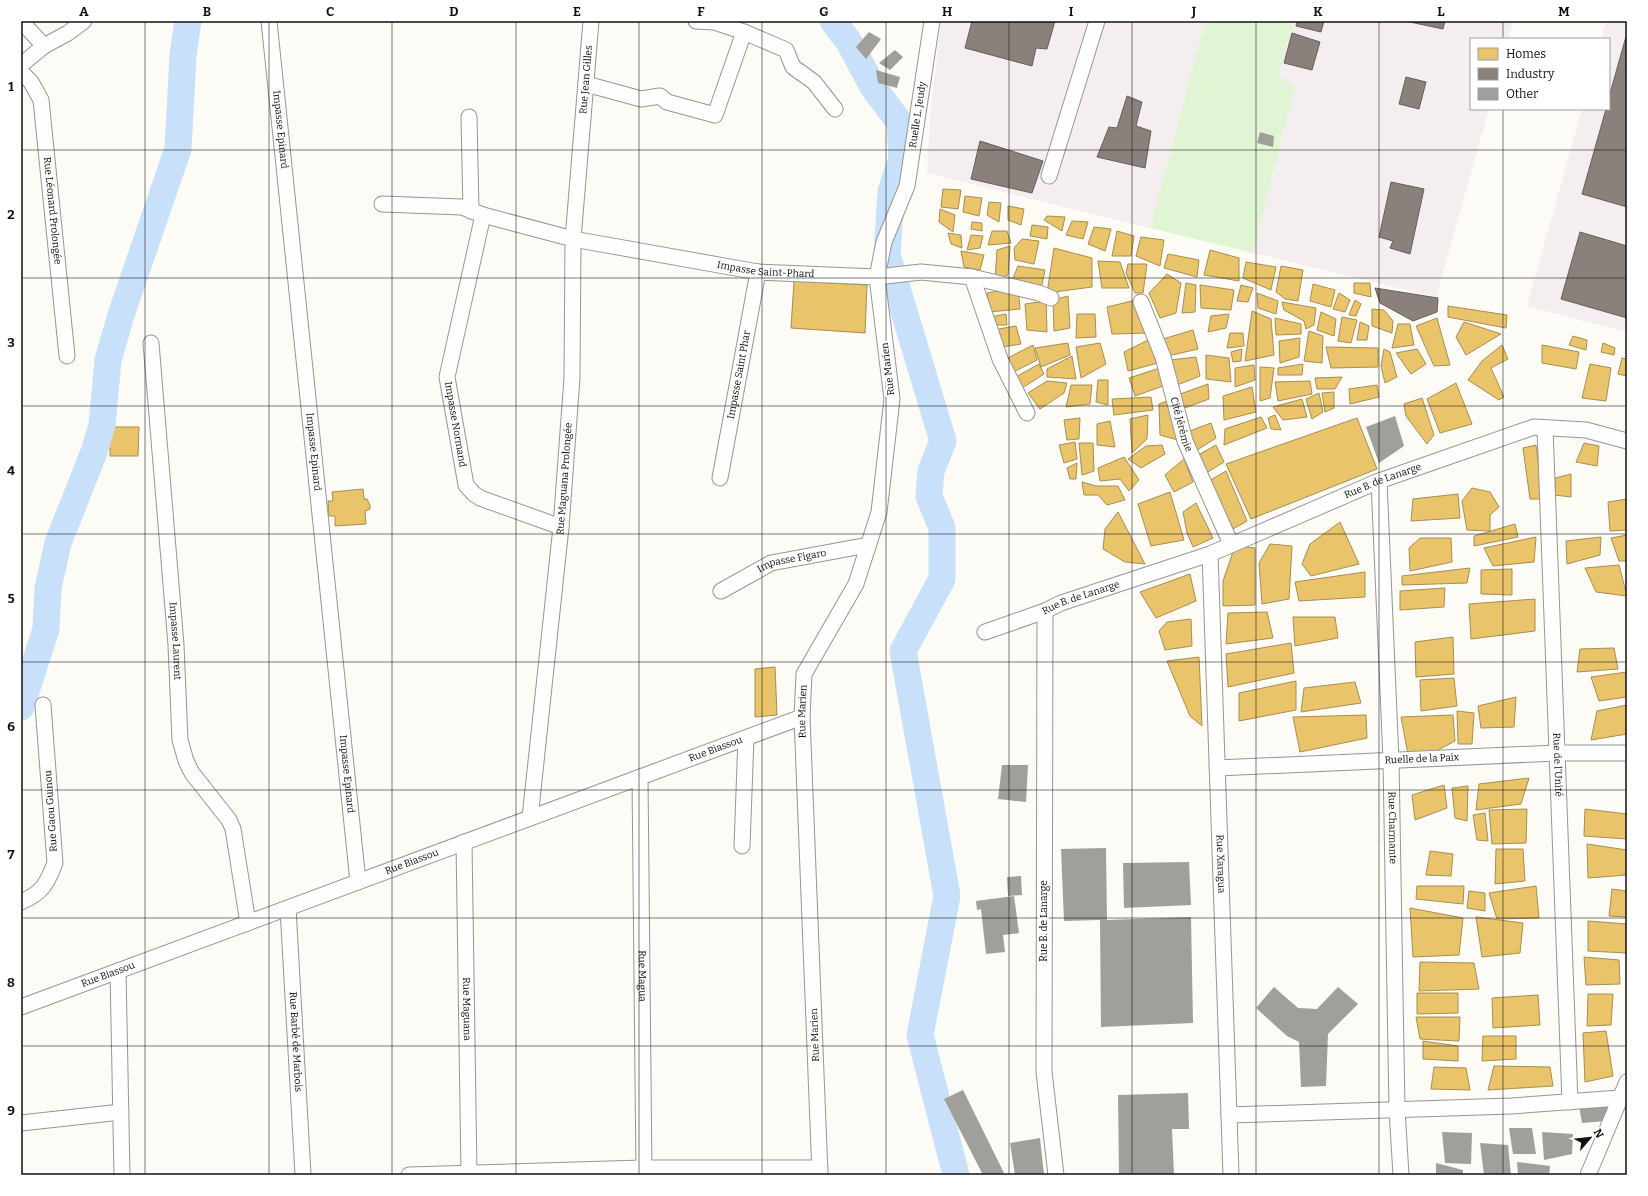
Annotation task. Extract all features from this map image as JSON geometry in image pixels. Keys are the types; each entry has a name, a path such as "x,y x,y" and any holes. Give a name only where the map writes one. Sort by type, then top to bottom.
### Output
{"street":[{"path":"21,21 44,46"},
{"path":"21,65 44,46 68,33 84,21"},
{"name":"Impasse Epinard","path":"269,21 358,882"},
{"name":"Rue Jean Gilles","path":"581,139 591,21"},
{"path":"696,21 714,22 744,32 786,50 792,67 814,82 835,109"},
{"name":"Ruelle L. Jeudy","path":"884,242 907,186 932,21"},
{"path":"1049,176 1097,21"},
{"path":"586,84 641,99 660,96 666,102 715,115 744,32"},
{"name":"Rue Léonard Prolongée","path":"21,72 31,82 41,100 67,356"},
{"name":"Impasse Normand","path":"469,117 477,213 447,377 466,485 480,498 561,526"},
{"name":"Rue Maguana Prolongée","path":"530,818 561,526 572,378 573,239 581,139"},
{"name":"Impasse Saint-Phard","path":"382,204 462,207 477,213 573,239 758,272 877,277 921,272 972,277 1039,293 1051,298"},
{"name":"Rue Marien","path":"820,1172 802,717 804,674 856,584 879,512 892,399 877,277 884,242"},
{"name":"Impasse Saint Phar","path":"720,478 758,272"},
{"path":"972,277 1000,359 1026,413"},
{"name":"Cité Jérémie","path":"1141,302 1163,357 1185,441 1230,544"},
{"name":"Impasse Laurent","path":"151,343 176,645 180,740 186,761 192,773 229,820 233,829 248,922"},
{"name":"Rue B. de Lanarge","path":"1056,1175 1044,1072 1045,611 1061,603 1210,554 1230,544 1379,481 1534,427 1586,430 1627,441"},
{"name":"Rue de l'Unité","path":"1545,428 1570,1102"},
{"name":"Rue Charmante","path":"1379,481 1391,760 1397,1110 1401,1175"},
{"name":"Impasse Figaro","path":"721,591 771,563 868,545"},
{"name":"Rue Xaragua","path":"1210,554 1231,1175"},
{"path":"985,632 1045,611"},
{"name":"Rue Gaou Guinou","path":"21,902 33,896 44,887 55,863 43,705"},
{"name":"Rue Biassou","path":"21,1007 802,717"},
{"path":"742,846 746,738"},
{"name":"Ruelle de la Paix","path":"1217,768 1557,753 1627,753"},
{"name":"Rue Magua","path":"640,777 644,1172"},
{"name":"Rue Maguana","path":"464,842 469,1174"},
{"name":"Rue Barbé de Marbois","path":"288,908 303,1175"},
{"path":"118,971 122,1175"},
{"path":"1588,1175 1627,1082"},
{"path":"1229,1115 1511,1106 1620,1098"},
{"path":"21,1123 121,1112"},
{"path":"409,1175 644,1172 820,1172"}],"shaded area":[{"path":"941,21 1205,21 1150,228 927,173 930,119"},
{"path":"1294,21 1513,21 1508,38 1470,38 1470,110 1489,110 1436,297 1253,253 1295,86 1277,78"},
{"path":"1606,21 1627,21 1627,332 1527,306 1582,110 1610,110 1610,38 1601,38"}],"green space":[{"path":"1205,21 1294,21 1278,77 1295,86 1253,253 1150,228"}],"building: Homes":[{"path":"943,189 961,190 958,209 941,207"},
{"path":"965,196 982,198 979,216 963,212"},
{"path":"989,202 1001,203 999,222 987,215"},
{"path":"1008,206 1024,209 1021,225 1008,220"},
{"path":"940,209 955,215 953,232 939,222"},
{"path":"1047,216 1065,217 1062,231 1044,220"},
{"path":"1072,221 1088,222 1083,239 1066,235"},
{"path":"972,222 982,223 982,231 971,229"},
{"path":"1032,225 1048,227 1047,239 1030,236"},
{"path":"1094,227 1111,229 1105,251 1088,244"},
{"path":"992,231 1007,231 1011,243 988,245"},
{"path":"1117,231 1134,236 1131,256 1112,256"},
{"path":"948,233 961,235 962,248 951,244"},
{"path":"971,235 983,236 980,248 967,250"},
{"path":"1141,237 1164,240 1160,266 1136,256"},
{"path":"1022,239 1039,241 1034,264 1015,260 1014,248"},
{"path":"1010,246 1008,275 995,280 997,250"},
{"path":"1054,248 1092,258 1092,287 1047,293"},
{"path":"1210,250 1239,258 1239,281 1204,275"},
{"path":"961,251 984,255 980,270 964,267"},
{"path":"1168,254 1199,260 1197,277 1164,268"},
{"path":"1098,261 1120,262 1129,288 1102,288"},
{"path":"1246,262 1276,267 1271,290 1243,278"},
{"path":"1128,264 1147,264 1143,293 1135,293 1126,273"},
{"path":"1018,266 1045,270 1041,289 1011,283"},
{"path":"1281,266 1303,270 1298,301 1285,299 1276,292"},
{"path":"1167,274 1181,283 1176,313 1160,318 1149,293"},
{"path":"794,281 867,285 865,333 791,328"},
{"path":"1186,283 1196,285 1195,312 1182,313"},
{"path":"1354,283 1370,283 1371,297 1354,293"},
{"path":"1313,284 1335,290 1331,307 1310,301"},
{"path":"1200,285 1234,290 1231,310 1201,308"},
{"path":"1241,285 1253,288 1248,302 1237,301"},
{"path":"1018,288 1020,309 990,312 987,293"},
{"path":"1257,293 1278,301 1276,314 1258,308"},
{"path":"1339,293 1350,300 1345,312 1333,309"},
{"path":"1068,296 1070,328 1054,331 1053,300"},
{"path":"1136,300 1150,333 1112,334 1107,307"},
{"path":"1355,300 1361,304 1356,316 1349,315"},
{"path":"1046,301 1047,332 1027,330 1025,304"},
{"path":"1282,302 1316,308 1314,325 1306,329 1304,321 1284,310"},
{"path":"1448,306 1507,315 1506,328 1448,317"},
{"path":"1372,309 1384,310 1393,321 1392,333 1372,326"},
{"path":"1252,311 1271,319 1274,355 1245,361"},
{"path":"1321,312 1336,319 1334,336 1317,330"},
{"path":"1006,314 1007,325 993,325 990,317"},
{"path":"1077,314 1095,314 1096,337 1076,338"},
{"path":"1229,314 1226,328 1208,332 1211,316"},
{"path":"1342,317 1357,320 1351,343 1338,341"},
{"path":"1275,318 1301,324 1301,334 1276,335"},
{"path":"1437,318 1450,365 1434,366 1416,326"},
{"path":"1360,322 1369,326 1367,340 1357,340"},
{"path":"1464,322 1501,334 1466,355 1456,337"},
{"path":"1398,324 1410,324 1414,345 1392,348"},
{"path":"1016,326 1021,344 1002,347 993,330"},
{"path":"1193,330 1198,349 1168,356 1163,339"},
{"path":"1309,331 1323,336 1322,363 1304,361"},
{"path":"1230,333 1243,333 1244,346 1227,348"},
{"path":"1573,336 1587,340 1586,350 1569,345"},
{"path":"1300,338 1299,357 1280,363 1279,341"},
{"path":"1150,339 1158,363 1128,371 1124,352"},
{"path":"1068,343 1070,355 1041,367 1035,348"},
{"path":"1100,343 1106,364 1081,378 1076,347"},
{"path":"1603,343 1615,348 1614,355 1601,352"},
{"path":"1033,345 1037,360 1008,375 1004,360"},
{"path":"1502,345 1508,359 1491,368 1504,397 1499,400 1468,380 1482,361"},
{"path":"1542,345 1579,352 1576,369 1542,363"},
{"path":"1326,347 1378,348 1378,367 1331,368"},
{"path":"1242,349 1241,361 1233,362 1231,352"},
{"path":"1384,349 1390,352 1397,377 1385,383 1381,366"},
{"path":"1417,349 1426,364 1411,374 1396,353"},
{"path":"1206,355 1229,358 1231,382 1206,379"},
{"path":"1072,356 1076,379 1047,377 1047,369"},
{"path":"1196,357 1200,376 1172,387 1170,360"},
{"path":"1622,358 1627,359 1627,376 1618,374"},
{"path":"1039,364 1044,374 1019,390 1012,379"},
{"path":"1303,364 1302,375 1278,375 1278,368"},
{"path":"1590,364 1611,368 1606,401 1582,398"},
{"path":"1254,365 1255,380 1235,387 1235,368"},
{"path":"1260,367 1274,368 1270,398 1260,401"},
{"path":"1160,368 1163,386 1135,396 1129,378"},
{"path":"1342,377 1335,389 1317,389 1315,378"},
{"path":"1098,380 1108,380 1108,405 1096,402"},
{"path":"1047,381 1067,383 1064,393 1040,409 1028,393"},
{"path":"1310,381 1312,394 1278,401 1275,382"},
{"path":"1456,383 1472,424 1440,433 1427,399"},
{"path":"1208,384 1209,399 1182,409 1175,396"},
{"path":"1071,385 1092,385 1090,404 1066,407"},
{"path":"1377,385 1379,397 1350,404 1349,389"},
{"path":"1252,387 1256,412 1224,420 1223,396"},
{"path":"1334,392 1334,408 1325,412 1322,393"},
{"path":"1319,393 1323,412 1312,419 1306,399"},
{"path":"1151,397 1153,410 1114,415 1112,399"},
{"path":"1422,398 1434,435 1427,444 1406,416 1404,404"},
{"path":"1302,399 1307,417 1283,420 1273,407"},
{"path":"1170,400 1178,440 1160,435 1159,404"},
{"path":"1148,415 1147,439 1132,453 1130,419"},
{"path":"1275,415 1281,430 1271,429 1268,418"},
{"path":"1261,417 1267,428 1224,445 1225,429"},
{"path":"1080,418 1079,439 1067,440 1064,420"},
{"path":"1357,418 1377,469 1251,519 1226,464"},
{"path":"1110,421 1115,447 1097,445 1097,424"},
{"path":"1211,423 1216,438 1191,454 1187,432"},
{"path":"113,427 139,427 138,456 110,456 110,448 108,448 104,454 100,453"},
{"path":"1075,442 1077,459 1064,463 1059,445"},
{"path":"1079,443 1093,443 1094,471 1082,475"},
{"path":"1584,443 1599,446 1597,466 1576,462"},
{"path":"1162,445 1165,454 1141,468 1128,459 1146,446"},
{"path":"1216,445 1224,462 1203,475 1193,458"},
{"path":"1536,445 1543,499 1530,499 1523,448"},
{"path":"1124,457 1139,480 1129,491 1120,479 1100,481 1098,468"},
{"path":"1184,459 1193,482 1174,492 1165,475"},
{"path":"1077,463 1076,479 1070,479 1067,468"},
{"path":"1226,471 1247,521 1233,529 1209,481"},
{"path":"1571,474 1571,497 1555,495 1555,478"},
{"path":"1082,482 1096,486 1118,486 1125,500 1107,505 1098,495 1084,495"},
{"path":"1472,488 1490,492 1499,507 1490,515 1490,531 1467,530 1462,501"},
{"path":"363,489 364,499 367,499 370,505 370,509 365,511 366,524 335,526 335,516 329,516 328,501 333,501 332,492"},
{"path":"1170,492 1184,540 1151,546 1138,504"},
{"path":"1458,494 1460,518 1411,521 1413,499"},
{"path":"1627,499 1627,530 1610,531 1608,502"},
{"path":"1196,503 1213,538 1193,547 1187,533 1183,512"},
{"path":"1118,512 1145,564 1125,562 1103,549 1105,529"},
{"path":"1340,522 1359,564 1311,576 1302,564 1310,544"},
{"path":"1515,524 1518,537 1474,546 1474,536"},
{"path":"1627,535 1627,561 1619,561 1611,538"},
{"path":"1536,537 1534,562 1493,566 1484,548"},
{"path":"1601,537 1600,555 1567,564 1566,541"},
{"path":"1420,538 1451,538 1452,562 1410,571 1409,548"},
{"path":"1270,544 1292,546 1289,599 1262,604 1259,563"},
{"path":"1235,546 1255,548 1255,605 1223,606 1223,581"},
{"path":"1619,565 1627,596 1596,592 1585,568"},
{"path":"1470,568 1467,583 1402,585 1402,576"},
{"path":"1512,569 1512,595 1481,594 1481,570"},
{"path":"1365,572 1365,597 1299,601 1295,582"},
{"path":"1190,574 1196,601 1156,618 1140,592"},
{"path":"1445,588 1444,607 1400,610 1400,591"},
{"path":"1535,599 1535,631 1471,639 1469,604"},
{"path":"1267,612 1273,638 1226,644 1228,613"},
{"path":"1293,617 1335,617 1338,638 1295,646"},
{"path":"1191,619 1192,646 1165,650 1159,631 1167,622"},
{"path":"1453,637 1454,674 1416,677 1415,642"},
{"path":"1291,643 1294,673 1228,687 1226,654"},
{"path":"1614,648 1618,669 1577,672 1580,649"},
{"path":"1199,657 1202,726 1190,716 1167,661"},
{"path":"775,667 777,715 755,717 755,669"},
{"path":"1627,672 1627,697 1599,701 1591,677"},
{"path":"1454,678 1457,706 1421,711 1420,680"},
{"path":"1296,681 1296,710 1239,721 1239,693"},
{"path":"1355,682 1361,703 1301,712 1304,688"},
{"path":"1516,697 1514,727 1481,728 1478,706"},
{"path":"1627,705 1627,734 1591,740 1597,711"},
{"path":"1457,711 1474,713 1472,744 1458,744"},
{"path":"1366,715 1367,738 1300,752 1293,717"},
{"path":"1453,715 1455,741 1410,765 1401,717"},
{"path":"1529,778 1521,804 1476,810 1479,784"},
{"path":"1444,785 1447,808 1415,820 1412,795"},
{"path":"1468,786 1467,821 1455,818 1452,788"},
{"path":"1527,809 1526,843 1492,844 1489,810"},
{"path":"1585,809 1627,814 1627,839 1584,836"},
{"path":"1485,813 1488,841 1477,840 1473,815"},
{"path":"1587,844 1627,850 1627,875 1588,878"},
{"path":"1496,849 1523,849 1525,881 1495,884"},
{"path":"1430,851 1453,854 1451,876 1426,875"},
{"path":"1417,886 1464,886 1463,904 1416,899"},
{"path":"1536,886 1539,918 1497,919 1489,893"},
{"path":"1612,889 1627,891 1627,917 1609,916"},
{"path":"1469,891 1485,893 1485,911 1467,908"},
{"path":"1410,908 1463,918 1459,955 1413,957"},
{"path":"1476,917 1523,923 1520,953 1482,957"},
{"path":"1588,921 1627,924 1627,953 1588,951"},
{"path":"1584,957 1619,960 1620,984 1586,985"},
{"path":"1420,962 1474,963 1479,989 1419,991"},
{"path":"1417,993 1458,993 1458,1013 1417,1014"},
{"path":"1588,994 1613,994 1611,1025 1587,1026"},
{"path":"1538,995 1540,1025 1493,1028 1492,998"},
{"path":"1416,1017 1460,1017 1459,1041 1420,1039"},
{"path":"1606,1031 1613,1076 1585,1082 1583,1033"},
{"path":"1483,1036 1516,1036 1516,1059 1482,1061"},
{"path":"1423,1041 1458,1046 1458,1061 1423,1059"},
{"path":"1494,1066 1550,1067 1553,1086 1488,1090"},
{"path":"1434,1067 1466,1068 1470,1090 1431,1089"}],"building: Industry":[{"path":"972,21 1055,21 1047,49 1036,48 1032,66 965,48"},
{"path":"1297,21 1324,21 1321,32 1296,26"},
{"path":"1405,21 1445,21 1443,29"},
{"path":"1292,33 1320,42 1312,70 1284,63"},
{"path":"1627,33 1627,207 1582,194 1606,110 1610,110 1610,93"},
{"path":"1406,77 1426,82 1419,109 1399,104"},
{"path":"1127,96 1142,102 1136,126 1151,131 1145,168 1097,157 1109,127 1117,128"},
{"path":"980,141 1043,161 1032,193 971,179"},
{"path":"1391,182 1424,189 1410,254 1390,248 1393,241 1379,237"},
{"path":"1580,232 1627,246 1627,318 1561,299"},
{"path":"1375,288 1438,298 1437,312 1413,321 1380,303"}],"building: Other":[{"path":"869,32 881,39 866,59 856,47"},
{"path":"895,50 903,57 890,70 879,63"},
{"path":"876,70 900,77 897,88 878,83"},
{"path":"1260,132 1274,136 1273,147 1257,143"},
{"path":"1395,416 1404,446 1379,463 1366,427"},
{"path":"1002,765 1028,765 1026,802 998,799"},
{"path":"1106,848 1107,920 1191,917 1193,1023 1101,1027 1100,920 1064,921 1061,849"},
{"path":"1189,862 1191,905 1124,908 1123,863"},
{"path":"1021,876 1022,895 1008,896 1007,877"},
{"path":"1014,896 1019,933 1003,935 1005,952 986,954 981,909 977,910 976,901"},
{"path":"1274,987 1298,1008 1317,1009 1338,987 1358,1004 1328,1034 1326,1086 1301,1087 1299,1042 1287,1036 1256,1008"},
{"path":"963,1090 1004,1173 999,1175 983,1175 944,1099"},
{"path":"1188,1093 1189,1129 1172,1129 1174,1175 1119,1175 1118,1095"},
{"path":"1609,1104 1606,1121 1582,1123 1579,1106"},
{"path":"1509,1128 1532,1128 1536,1154 1513,1154"},
{"path":"1442,1132 1472,1133 1471,1164 1445,1163"},
{"path":"1542,1132 1573,1134 1572,1154 1544,1160"},
{"path":"1040,1138 1044,1175 1015,1175 1010,1143"},
{"path":"1480,1143 1508,1145 1511,1175 1484,1175"},
{"path":"1517,1162 1550,1166 1549,1175 1518,1175"},
{"path":"1436,1163 1463,1170 1463,1175 1436,1175"}],"waterway":[{"path":"21,707 46,629 48,588 58,543 94,452 102,425 108,360 121,315 178,149 183,55 188,21"},
{"path":"833,21 849,42 873,87 900,123 902,159 891,191 887,255 943,441 931,471 929,496 942,528 942,579 903,651 947,896 920,1035 956,1175"}]}
